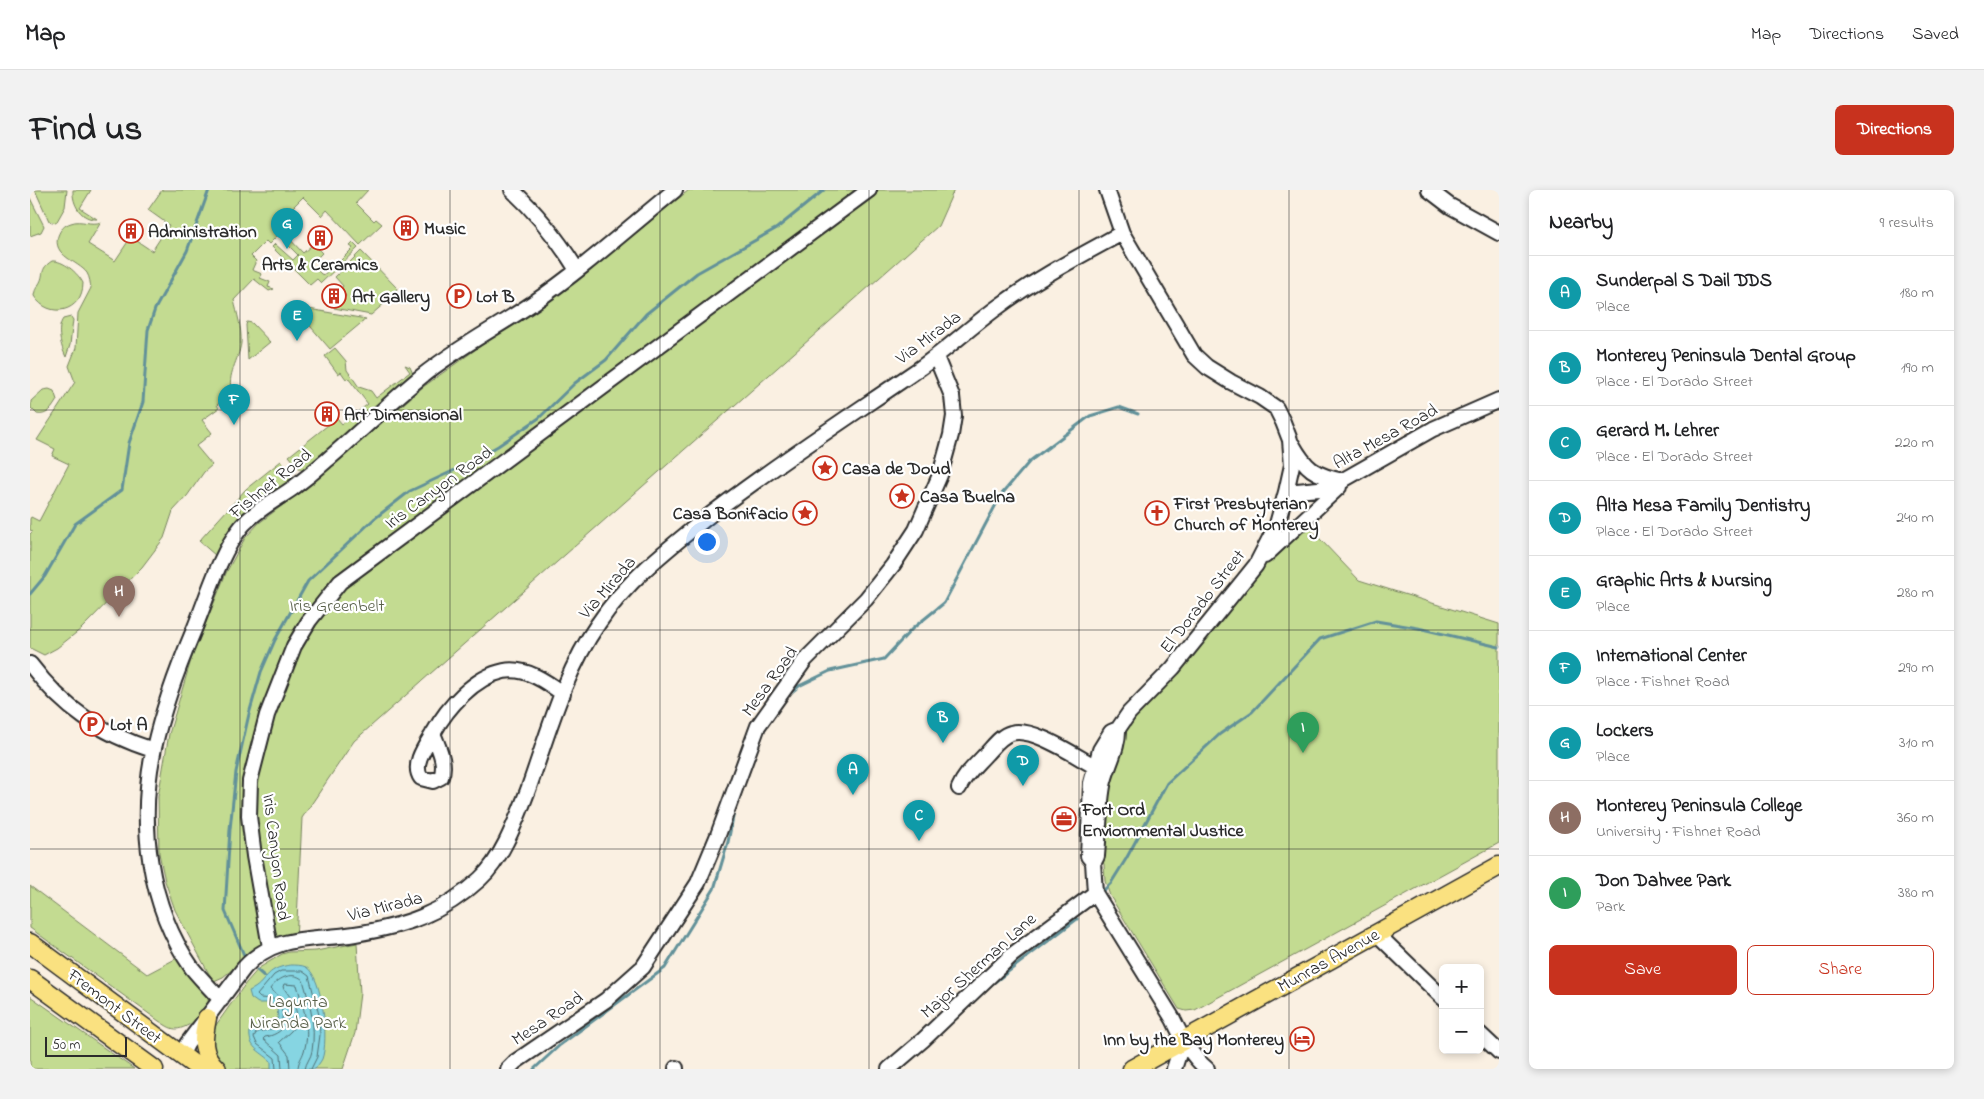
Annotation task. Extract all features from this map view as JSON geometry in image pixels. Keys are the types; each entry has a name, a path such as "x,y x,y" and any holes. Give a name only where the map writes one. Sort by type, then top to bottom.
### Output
{"main road":[{"name":"Munras Avenue","path":"1132,1069 1499,866"},
{"name":"Fremont Street","path":"30,943 182,1062 200,1069"},
{"name":"Fremont Street","path":"30,979 149,1065"},
{"path":"207,1018 203,1041 204,1049 210,1063 217,1069"},
{"path":"149,1065 166,1061 182,1062"}],"street":[{"path":"512,190 542,220 578,270"},
{"name":"Fishnet Road","path":"221,1000 194,971 185,957 162,909 150,859 147,823 153,750 177,670 225,554 243,525 326,461 423,375 469,342 533,303 578,270 675,190"},
{"name":"Iris Canyon Road","path":"270,947 253,846 250,816 250,781 267,715 294,646 309,621 340,582 868,190"},
{"name":"El Dorado Street","path":"1093,862 1097,856 1106,770 1118,737 1118,730 1129,713 1173,668 1196,641 1256,565 1277,524 1292,465 1290,440 1284,422 1276,408 1207,367 1194,355 1122,233 1106,190"},
{"path":"1429,190 1450,206 1499,233"},
{"name":"Via Mirada","path":"182,1062 207,1018 251,960 270,947 282,943 314,938 354,934 415,920 435,912 484,876 508,837 520,810 563,694 583,648 599,622 616,600 665,551 730,500 798,451 936,357 997,307 1122,233"},
{"name":"Mesa Road","path":"508,1069 606,1000 642,967 698,883 718,835 758,726 805,660 866,599 893,565 916,530 940,475 954,416 952,396 936,357"},
{"name":"Alta Mesa Road","path":"1286,492 1328,488 1433,429 1499,400"},
{"path":"1290,440 1306,466 1318,474 1348,478"},
{"path":"1256,565 1348,478"},
{"path":"30,664 56,695 87,720 103,730 153,750"},
{"path":"433,733 437,725 456,702 486,678 503,671 522,671 547,682 563,694"},
{"name":"El Dorado Street","path":"1118,730 1111,732 1106,738 1094,766 1089,800 1088,856 1093,862 1095,893 1172,1019 1183,1041 1199,1063 1207,1069"},
{"path":"959,788 964,778 1002,737 1012,732 1022,731 1045,739 1100,771 1096,795 1101,804"},
{"name":"Major Sherman Lane","path":"889,1069 923,1040 1012,955 1095,893"},
{"path":"1376,934 1439,994"},
{"path":"1484,1038 1499,1052"},
{"path":"1174,1069 1183,1041"}],"green space":[{"path":"35,190 67,190 65,207 56,223 49,221"},
{"path":"73,190 91,190 80,208 97,219 91,219 82,214 74,201"},
{"path":"162,190 368,190 356,203 374,221 376,219 382,224 360,245 327,210 322,216 303,197 285,215 291,222 269,244 266,241 251,256 256,261 252,270 262,274 260,278 270,282 268,287 274,289 269,291 254,279 234,300 240,326 241,343 232,374 232,392 217,405 219,408 202,420 212,433 196,446 212,465 204,472 187,496 173,511 164,538 142,567 81,629 57,648 44,655 30,648 30,534 33,531 30,530 30,519 31,517 39,521 69,464 52,456 55,449 37,440 75,382 69,366 76,348 78,313 91,288 87,273 59,249 57,243 58,236 66,225 71,223 101,222 88,244 115,261 131,237 152,251 169,225 148,210"},
{"name":"Iris Greenbelt","path":"689,190 954,190 938,226 354,741 302,818 296,941 239,964 223,977 214,981 175,910 165,881 159,853 158,797 169,734 191,660 226,573 245,538 259,523 312,483 423,387 489,340 568,288"},
{"path":"30,198 44,226 41,232 30,236"},
{"path":"285,234 303,253 313,244 322,253 311,264 324,275 333,262 336,265 353,248 350,246 353,243 358,248 321,283 317,279 310,285 272,247 275,244 293,260 298,255 281,238"},
{"path":"361,251 397,288 394,295 371,315 334,308 346,296 340,290 343,286 335,277"},
{"path":"52,261 70,268 83,283 82,293 77,301 64,309 48,308 40,304 34,296 45,267"},
{"path":"303,308 366,319 330,349 298,312"},
{"path":"71,317 73,320 70,345 66,357 61,343 60,328 63,319"},
{"path":"247,322 252,323 270,342 248,360 246,325"},
{"path":"335,348 346,361 347,370 359,387 371,391 376,398 410,372 405,365 410,367 413,374 411,378 323,457 303,472 289,456 337,418 342,424 368,404 348,378 346,379 341,372 338,374 325,356"},
{"path":"49,389 54,391 57,400 47,413 37,414 31,408 31,401 43,390"},
{"path":"281,461 291,475 290,481 256,504 237,521 229,531 216,556 199,541 246,489"},
{"path":"1302,520 1359,580 1499,624 1499,843 1195,1010 1186,1011 1179,1009 1110,896 1105,881 1104,864 1094,849 1099,768 1113,738 1129,713"},
{"path":"30,886 147,974 179,957 206,994 208,1004 206,1009 192,1023 181,1028 169,1027 159,1021 30,928"},
{"name":"Lagunta Niranda Park","path":"357,943 360,993 355,1033 343,1069 227,1069 211,1051 216,1025 259,968 282,954 289,952 316,951"},
{"path":"30,996 134,1069 30,1069"}],"water":[{"path":"291,965 304,966 312,973 320,996 325,1038 322,1059 315,1069 271,1069 271,1061 255,1048 251,1041 250,1030 278,1018 277,1009 271,1003 258,1003 251,998 249,991 260,984 270,972"}],"waterway":[{"path":"30,594 45,576 75,524 122,490 129,443 143,402 148,330 155,309 187,251 209,190"},
{"path":"244,955 225,911 236,772 261,672 275,640 308,581 374,519 410,491 457,469 498,446 539,418 575,383 606,360 646,314 697,273 777,228 824,190"},
{"path":"788,695 799,686 830,671 884,659 912,629 944,603 1001,495 1030,461 1090,416 1119,407 1138,414"},
{"path":"1104,890 1111,883 1126,859 1167,783 1220,734 1252,712 1320,639 1376,621 1418,628 1499,647"},
{"path":"534,1069 560,1045 665,968 714,889 728,842 735,807"},
{"path":"988,987 1077,919"},
{"path":"257,970 265,977"}],"place":[{"name":"Music","path":"406,228"},
{"name":"Administration","path":"131,231"},
{"name":"Arts & Ceramics","path":"320,238"},
{"name":"Lockers","path":"287,249"},
{"name":"Art Gallery","path":"334,296"},
{"name":"Lot B","path":"459,296"},
{"name":"Graphic Arts & Nursing","path":"297,341"},
{"name":"Art Dimensional","path":"327,414"},
{"name":"International Center","path":"234,425"},
{"name":"Casa de Doud","path":"825,468"},
{"name":"Casa Buelna","path":"902,496"},
{"name":"Casa Bonifacio","path":"805,513"},
{"name":"First Presbyterian Church of Monterey","path":"1157,513"},
{"name":"Monterey Peninsula College","path":"119,617"},
{"name":"Lot A","path":"92,724"},
{"name":"Monterey Peninsula Dental Group","path":"943,743"},
{"name":"Don Dahvee Park","path":"1303,753"},
{"name":"Alta Mesa Family Dentistry","path":"1023,786"},
{"name":"Sunderpal S Dail DDS","path":"853,795"},
{"name":"Fort Ord Enviornmental Justice","path":"1064,819"},
{"name":"Gerard M. Lehrer","path":"919,841"},
{"name":"Inn by the Bay Monterey","path":"1302,1039"}]}
